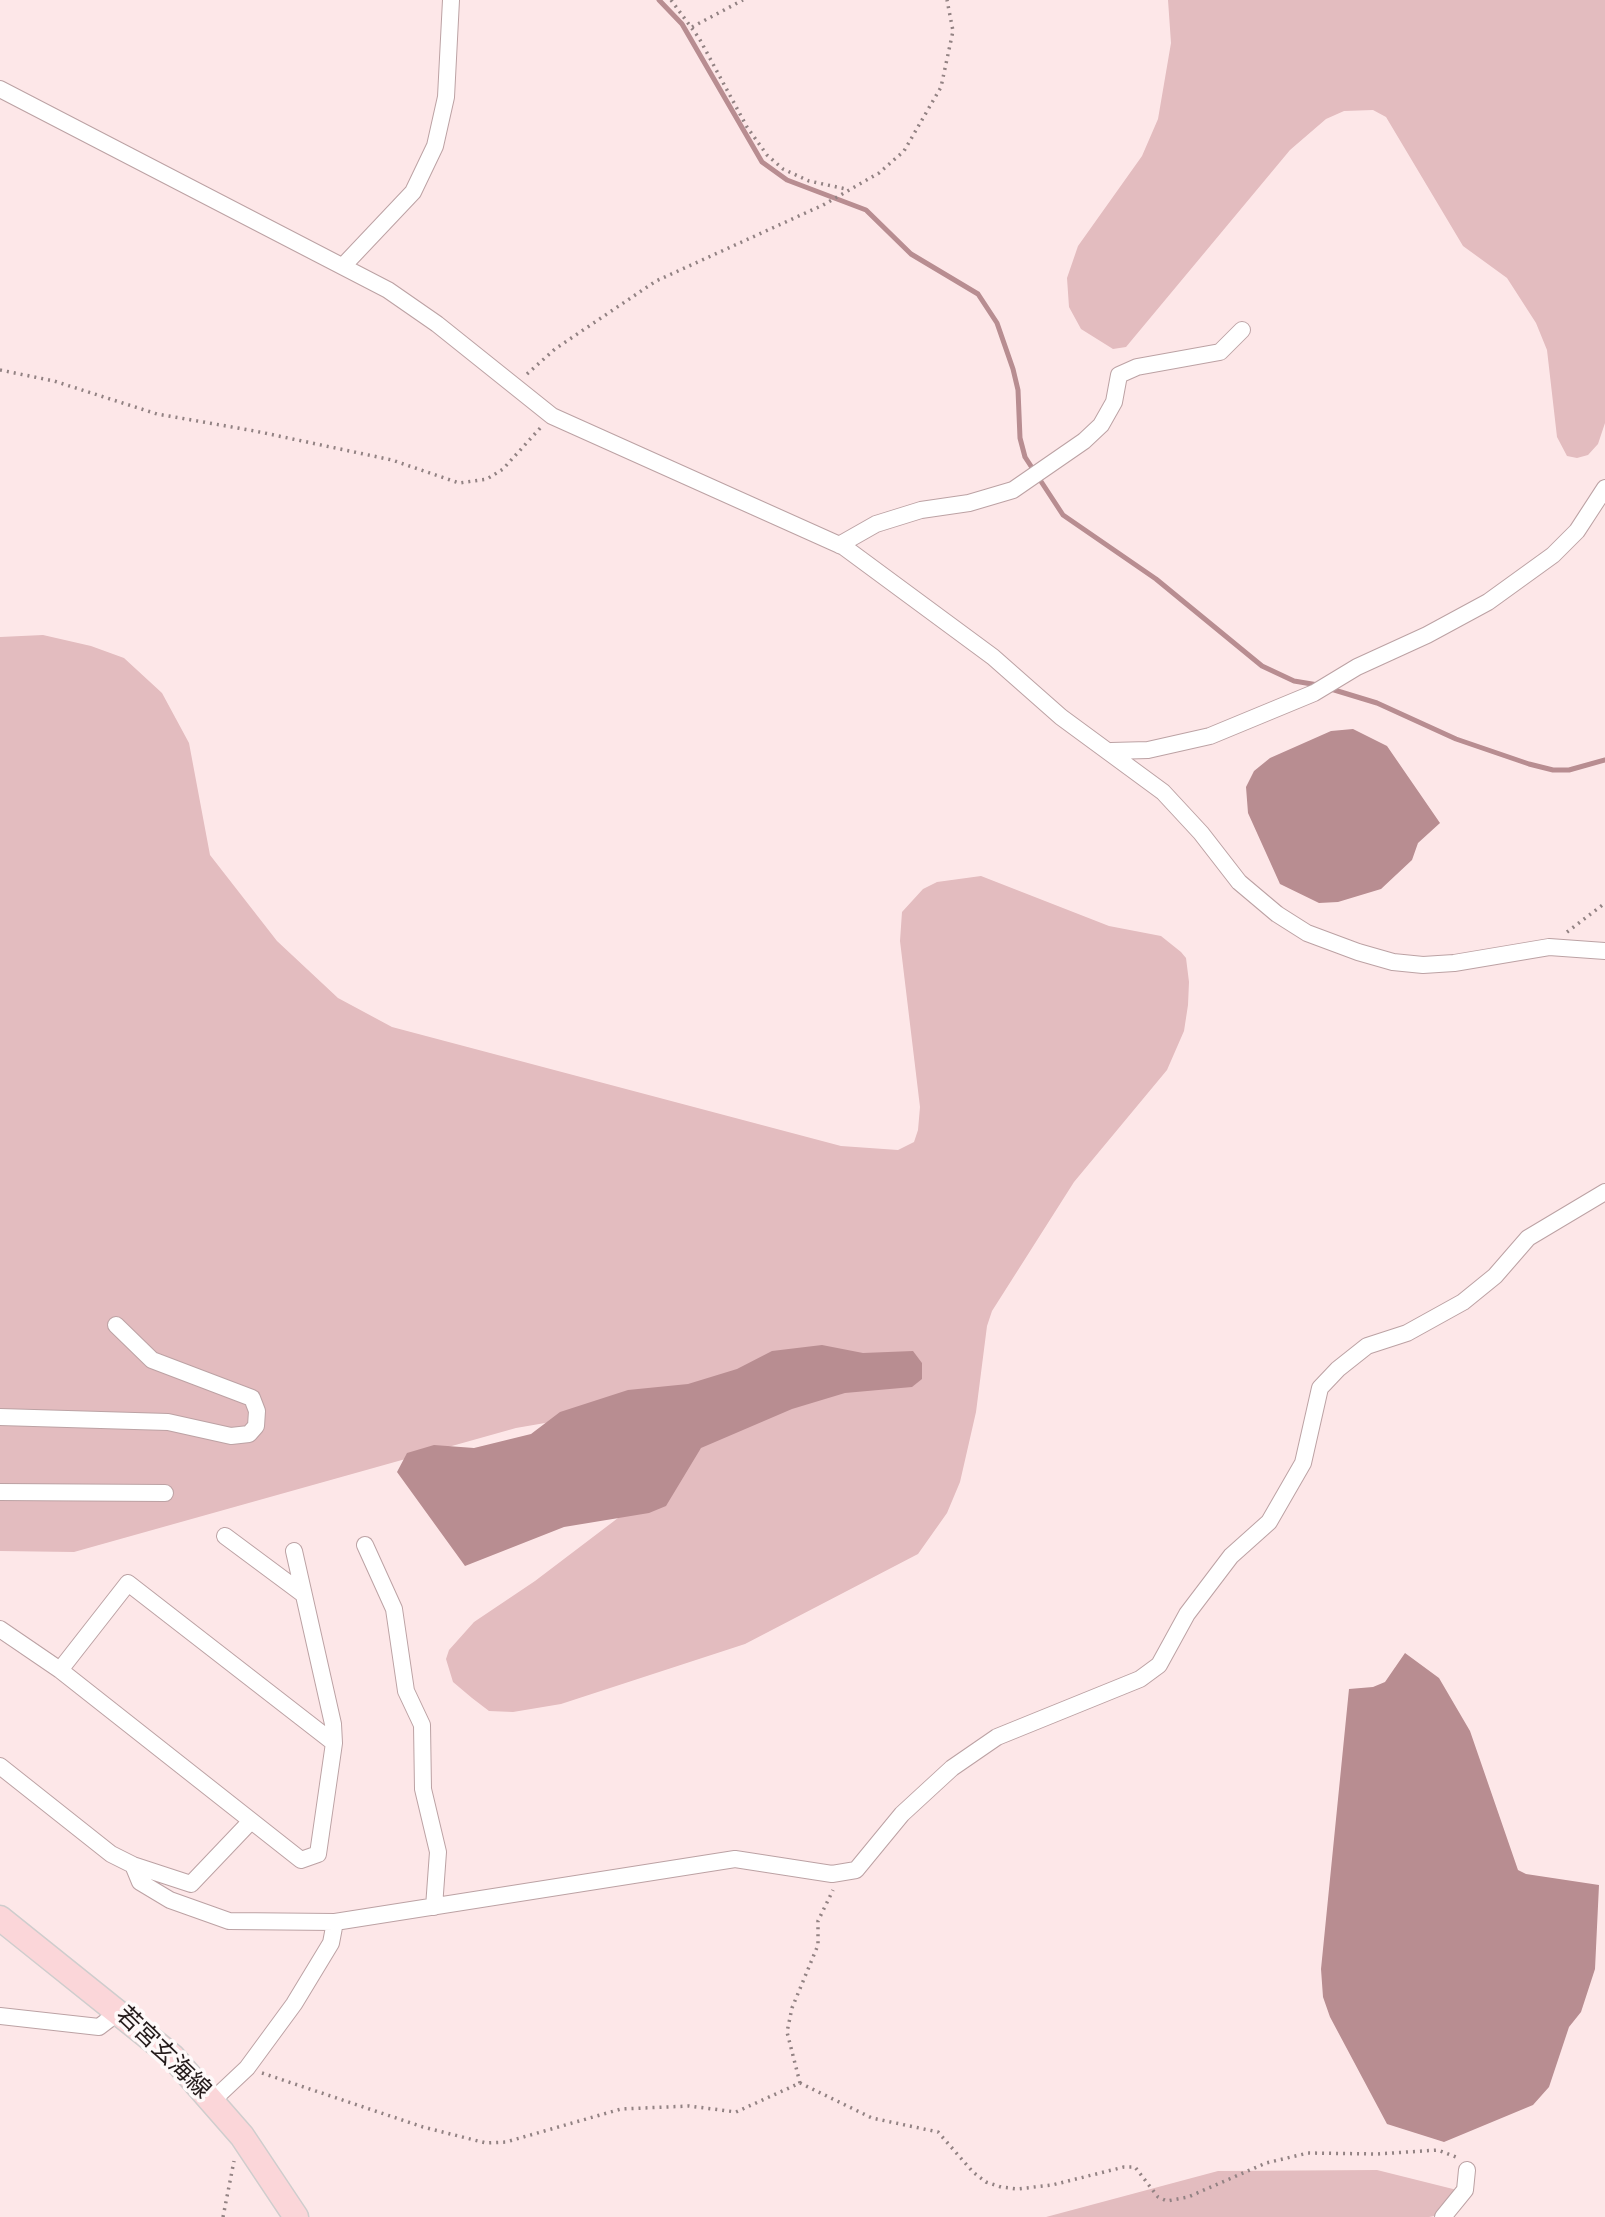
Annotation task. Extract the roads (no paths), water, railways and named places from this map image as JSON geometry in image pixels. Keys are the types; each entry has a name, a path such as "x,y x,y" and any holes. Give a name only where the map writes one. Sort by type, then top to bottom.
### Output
{"main road":[{"name":"若宮玄海線","path":"0,1918 120,2011 172,2056 242,2136 296,2217"}],"street":[{"path":"344,265 413,192 435,146 446,97 451,0"},
{"path":"0,89 188,188 344,265 437,324 552,416 839,545 993,657 1061,717 1111,751 1163,792 1201,833 1239,882 1277,914 1328,944 1393,962 1423,965 1454,963 1549,947 1605,951"},
{"path":"839,545 876,524 921,510 997,497 1013,490 1084,441 1101,425 1114,402 1119,375 1137,367 1220,352 1242,330"},
{"path":"1111,751 1148,750 1210,736 1314,693 1357,667 1427,635 1488,601 1553,555 1577,531 1605,488"},
{"path":"133,1865 140,1882 170,1900 229,1921 335,1922 734,1859 832,1874 856,1870 902,1814 953,1768 997,1737 1140,1679 1158,1665 1187,1614 1231,1556 1269,1522 1303,1463 1320,1388 1338,1368 1367,1346 1407,1333 1463,1302 1495,1276 1528,1238 1605,1192"},
{"path":"0,1417 168,1422 231,1436 249,1434 256,1426 257,1411 252,1398 152,1360 116,1325"},
{"path":"0,1492 165,1493"},
{"path":"225,1536 303,1594"},
{"path":"365,1545 394,1609 406,1691 422,1725 423,1789 438,1852 434,1907"},
{"path":"0,1629 60,1670 301,1860 318,1854 334,1743 333,1724 293,1551"},
{"path":"60,1670 128,1583 334,1743"},
{"path":"0,1766 111,1854 133,1865 191,1884 250,1822"},
{"path":"213,2100 247,2068 294,2004 331,1943 335,1922"},
{"path":"0,2016 99,2027 120,2011"},
{"path":"1443,2217 1465,2190 1467,2170"}],"waterway":[{"path":"659,0 682,24 762,162 787,180 866,210 911,254 978,294 997,323 1013,369 1018,390 1020,438 1025,457 1063,515 1156,579 1262,666 1294,681 1318,685"},
{"path":"1331,689 1377,703 1456,739 1529,764 1553,770 1569,770 1605,760"}]}
